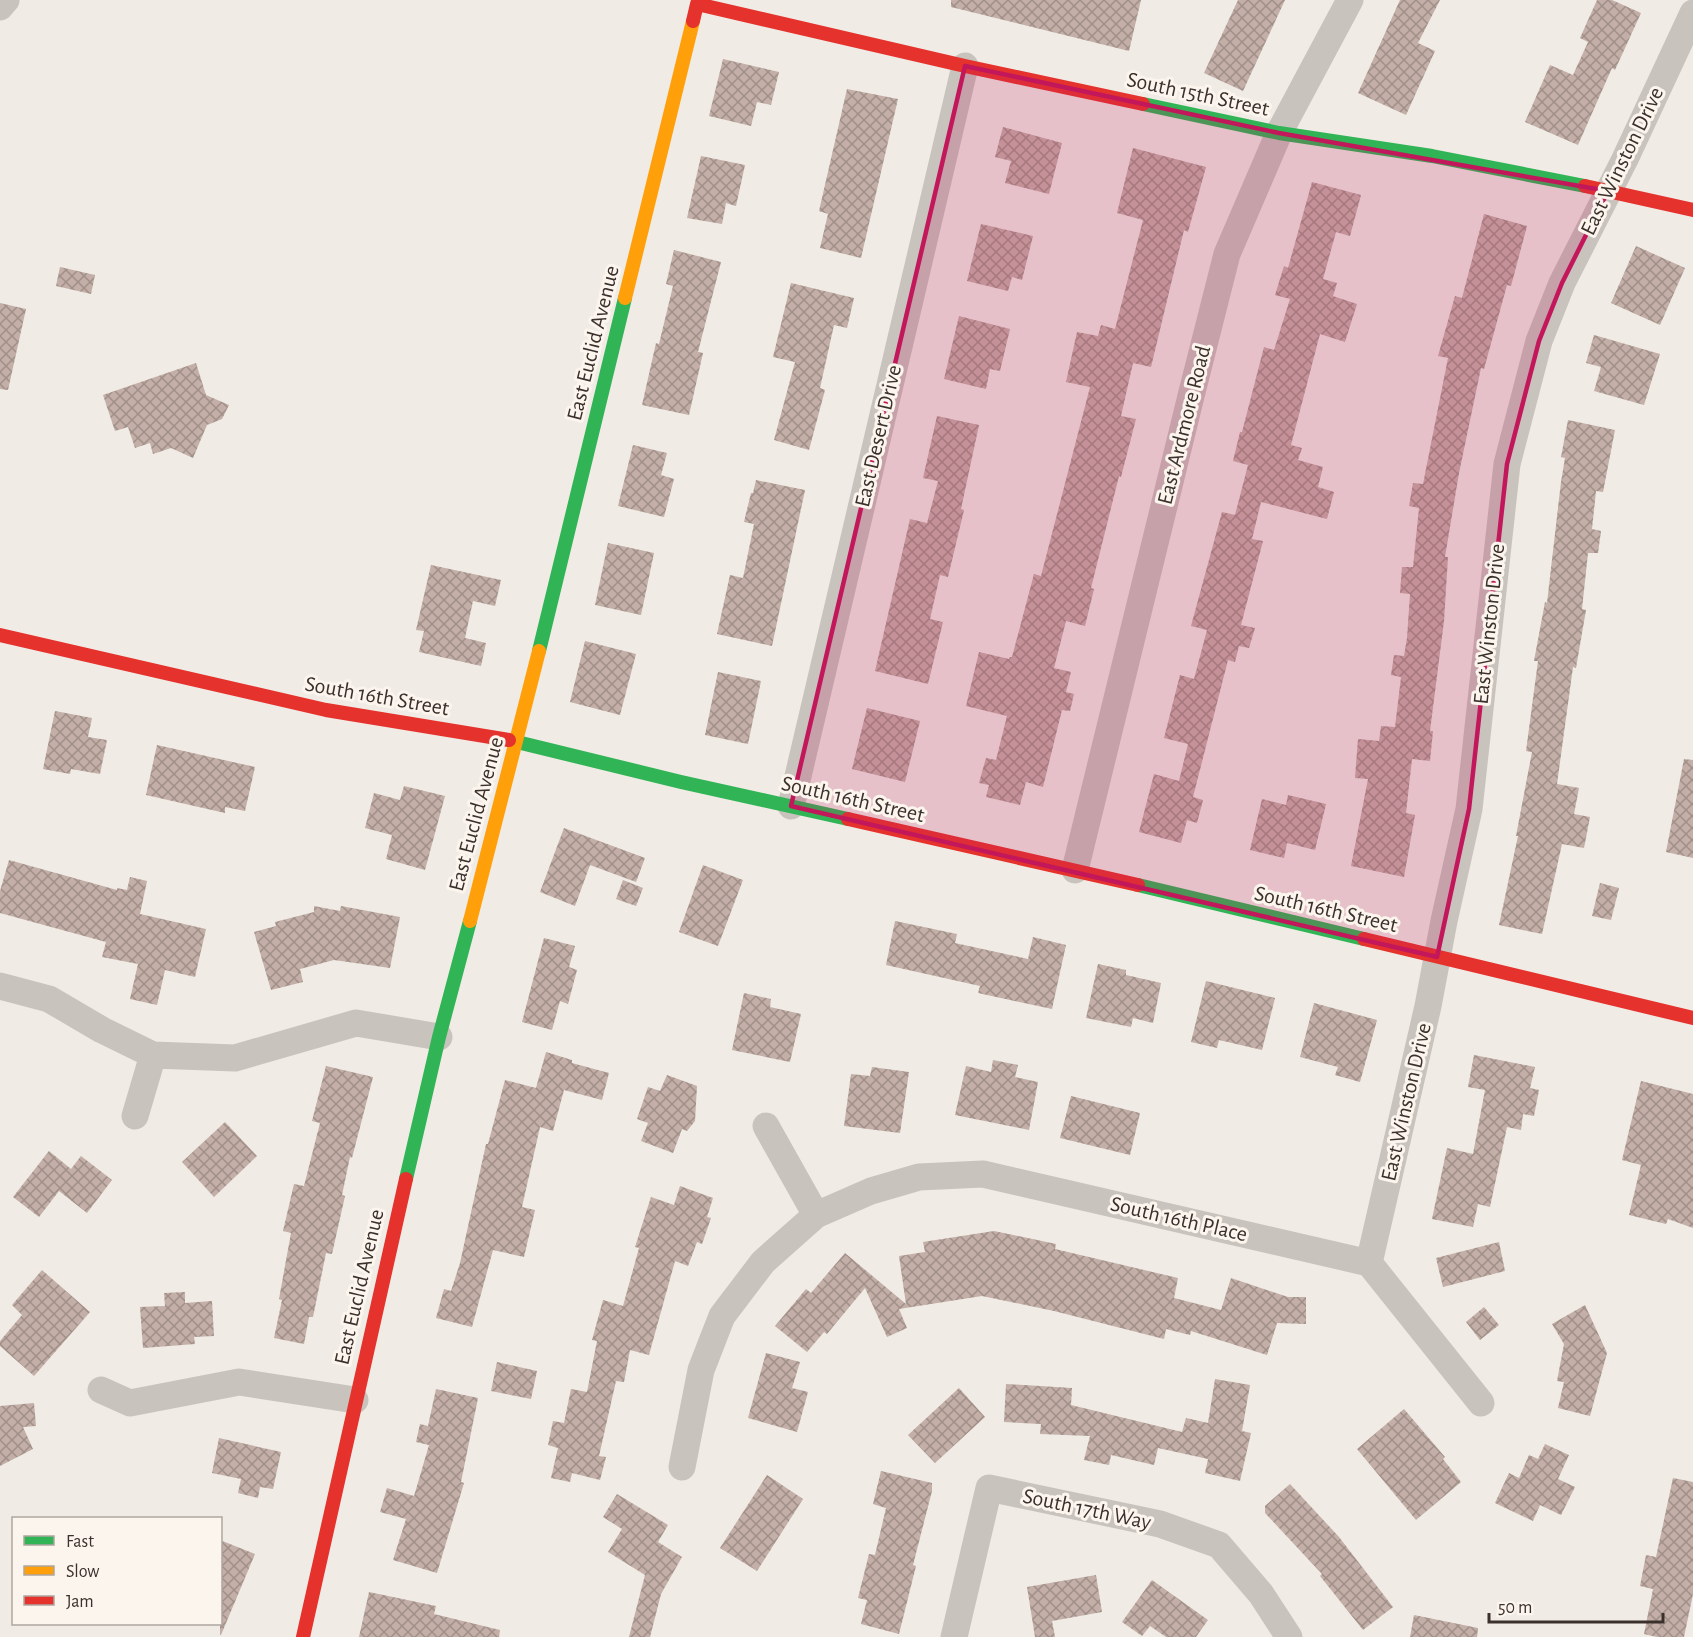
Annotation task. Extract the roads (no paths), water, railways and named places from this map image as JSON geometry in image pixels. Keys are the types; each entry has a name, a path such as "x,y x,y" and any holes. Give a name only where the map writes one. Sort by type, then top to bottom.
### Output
{"street":[{"path":"0,7 6,0"},
{"name":"East Ardmore Road","path":"1075,870 1227,254 1280,133 1350,0"},
{"name":"South 15th Street","path":"697,4 965,66 1280,133 1432,156 1693,210"},
{"name":"East Euclid Avenue","path":"303,1637 439,1037 517,741 697,4"},
{"name":"East Winston Drive","path":"1369,1263 1428,1006 1469,808 1507,464 1539,341 1562,283 1693,13"},
{"name":"East Desert Drive","path":"791,806 965,66"},
{"name":"South 16th Street","path":"0,635 326,710 517,741 681,782 1075,870 1693,1018"},
{"path":"0,986 49,999 102,1030 153,1055 234,1058 357,1023 439,1037"},
{"path":"135,1116 153,1055"},
{"path":"766,1126 816,1215"},
{"name":"South 16th Place","path":"682,1467 700,1370 722,1316 763,1262 816,1215 871,1191 919,1177 983,1174 1369,1263"},
{"path":"1369,1263 1481,1403"},
{"path":"101,1390 130,1403 239,1382 355,1400"},
{"name":"South 17th Way","path":"954,1637 989,1488 1160,1524 1219,1545 1261,1594 1289,1637"}]}
